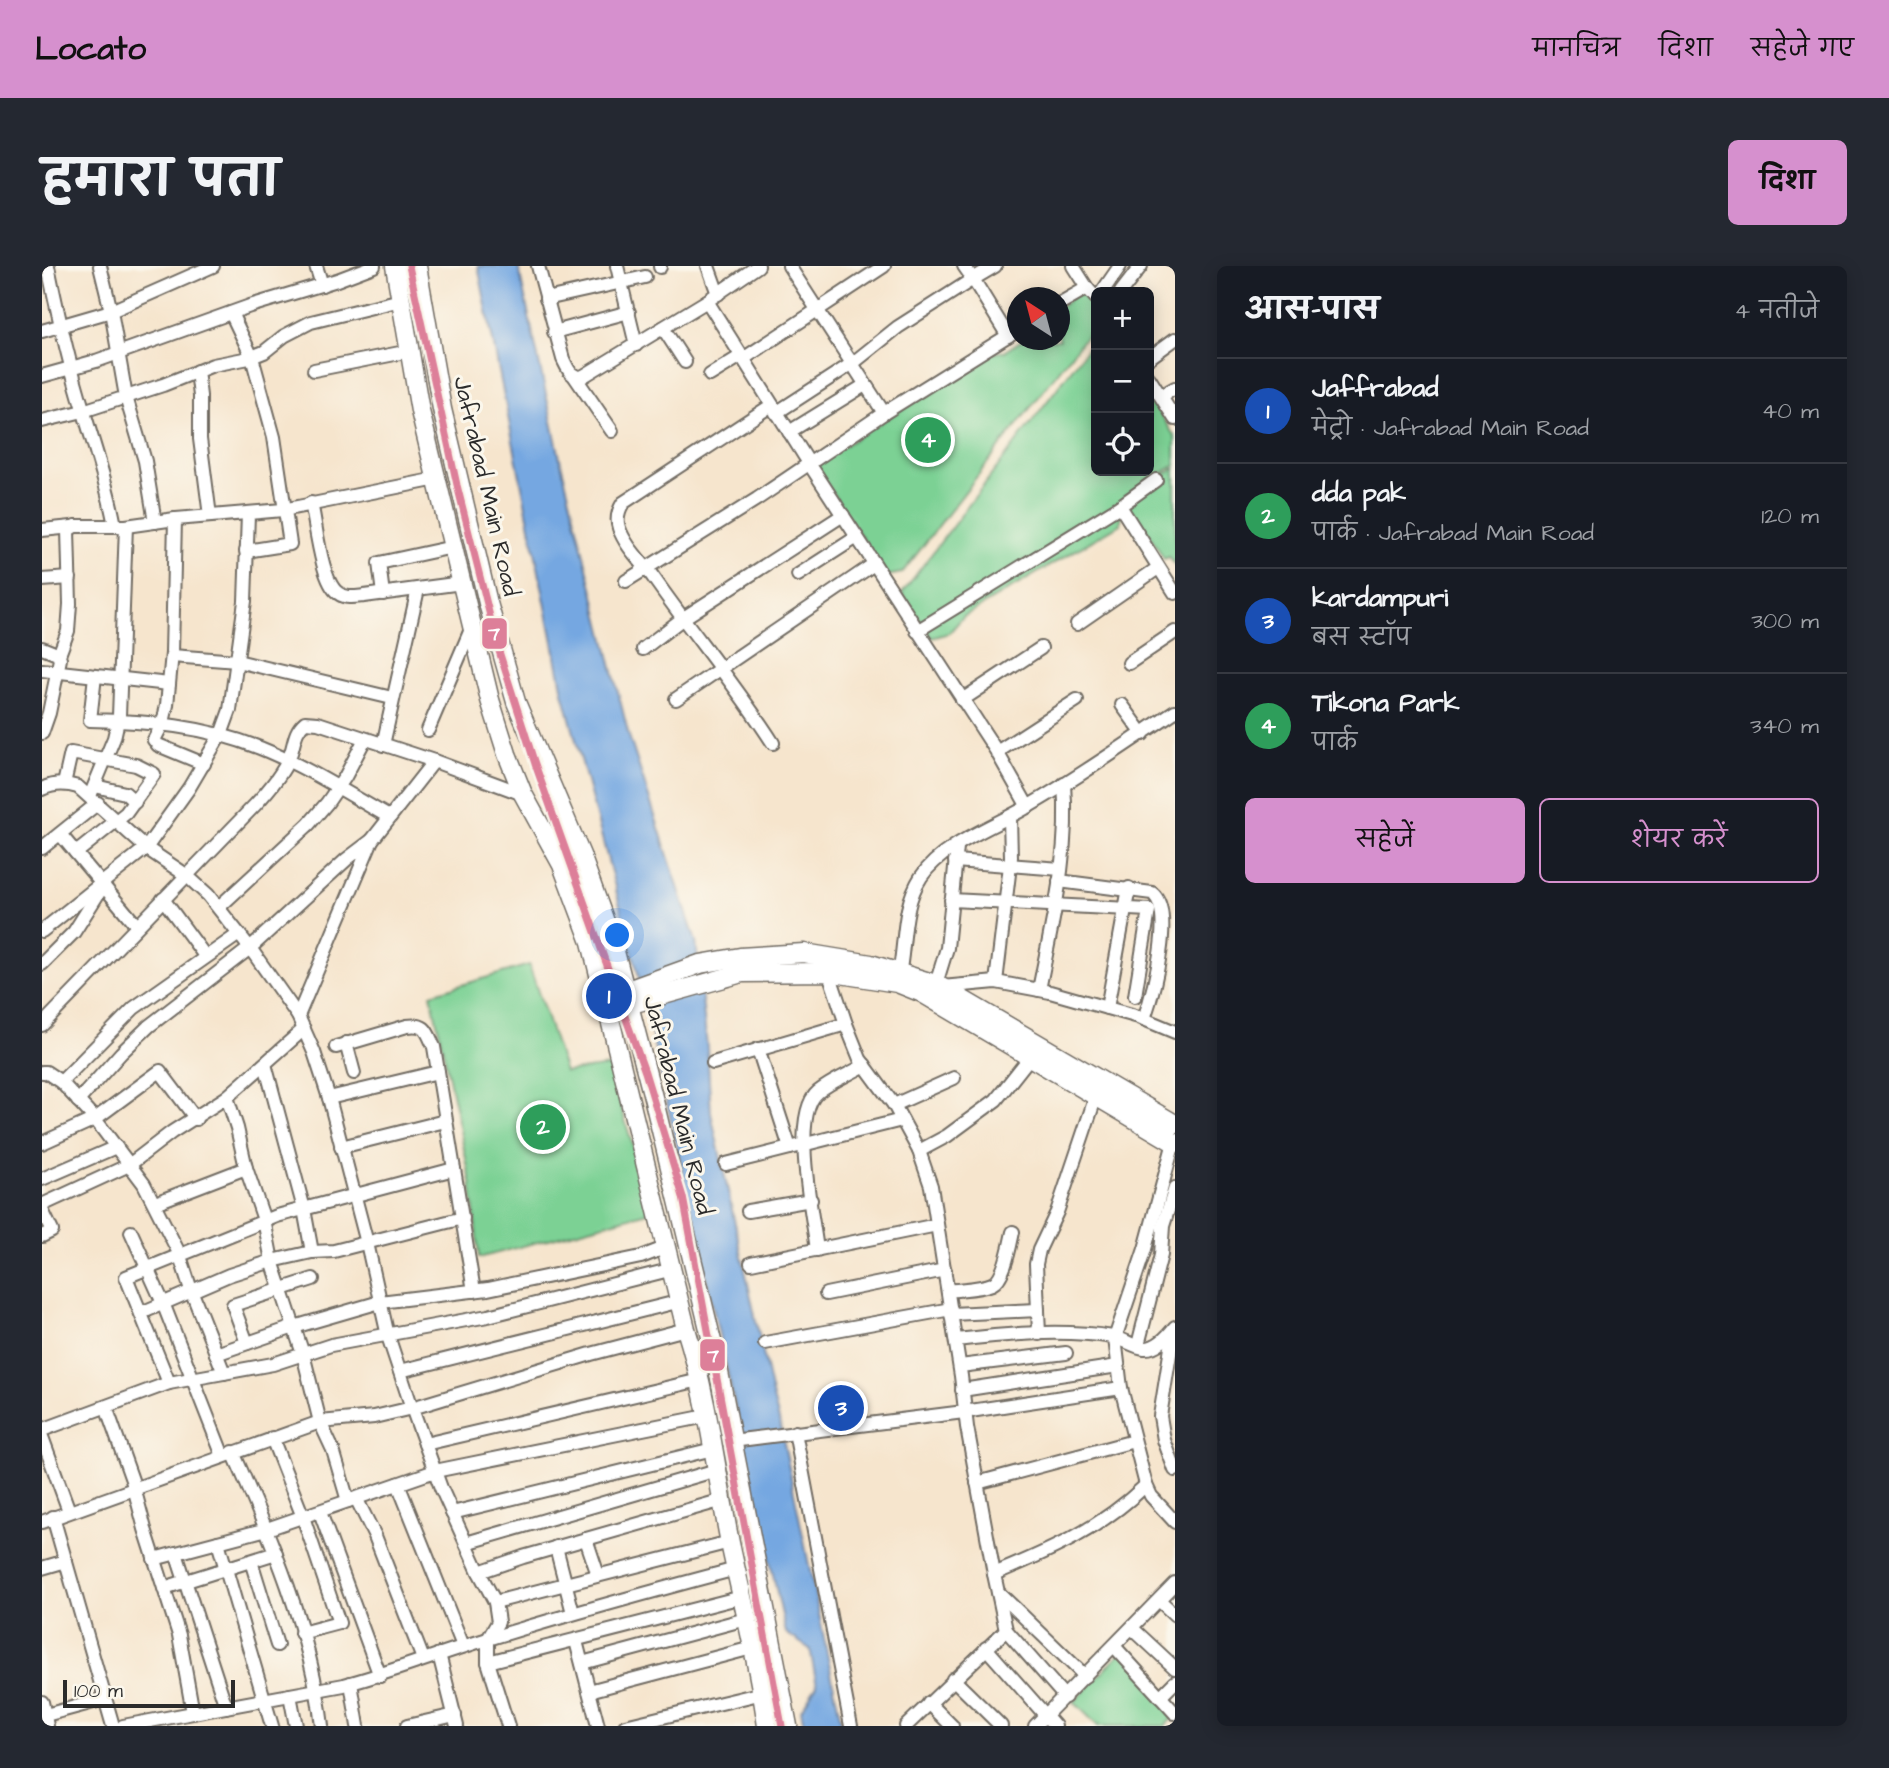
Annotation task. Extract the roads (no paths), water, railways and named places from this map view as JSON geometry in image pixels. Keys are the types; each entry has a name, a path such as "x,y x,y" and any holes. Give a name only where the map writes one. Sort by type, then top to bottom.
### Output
{"main road":[{"name":"Jafrabad Main Road","path":"395,266 420,411 490,700 523,794 562,865 592,942 700,1380 767,1726"},
{"name":"Jafrabad Main Road","path":"417,266 442,409 488,603 516,702 573,838 633,996 683,1222 718,1362 788,1726"},
{"path":"553,848 573,838"},
{"path":"633,996 700,964 740,957 804,953 826,964"},
{"path":"633,996 705,983 742,973 826,964 871,964 899,977 922,993 1001,1031 1174,1136"},
{"path":"899,977 939,985 1001,1031 1030,1057 1099,1089"},
{"path":"662,1226 683,1222"}],"street":[{"path":"100,266 126,397 145,461 155,522"},
{"path":"42,331 111,311 213,266"},
{"path":"316,266 322,285"},
{"path":"42,376 119,353 374,266"},
{"path":"538,266 563,359 569,372 612,431"},
{"path":"617,266 636,345"},
{"path":"708,266 712,297 742,357 997,752 1028,807"},
{"path":"789,266 850,365 884,413"},
{"path":"710,375 884,266"},
{"path":"964,266 1007,325"},
{"path":"773,743 620,530 617,517 623,503 850,365 898,327 995,266"},
{"path":"1073,266 1091,292"},
{"path":"1105,287 1120,266"},
{"path":"1125,287 1141,266"},
{"path":"42,848 60,834 94,795 118,721 122,678 120,526 83,411 61,327 50,268"},
{"path":"575,377 590,374 754,268"},
{"path":"546,299 645,277"},
{"path":"1070,298 1087,288"},
{"path":"42,421 126,397 213,365 252,357 311,322 401,300"},
{"path":"554,332 629,312"},
{"path":"231,313 252,357 274,437 290,544 246,551"},
{"path":"663,328 685,362"},
{"path":"626,581 757,499 884,413 1007,337"},
{"path":"1154,354 1175,339"},
{"path":"314,370 410,351"},
{"path":"197,371 200,439 210,516"},
{"path":"789,432 864,385"},
{"path":"1154,386 1175,419"},
{"path":"1161,396 1175,388"},
{"path":"42,530 120,526 286,510 437,479"},
{"path":"917,631 1120,506 1156,480"},
{"path":"312,503 328,581 340,595 351,598 462,583"},
{"path":"1120,506 1175,593"},
{"path":"42,931 146,848 190,788 220,736 230,710 245,601 248,514"},
{"path":"643,649 682,619 843,515"},
{"path":"176,519 172,656 163,723 154,740 158,746 204,764"},
{"path":"42,733 58,673 59,655 68,631 70,579 67,531 72,527"},
{"path":"798,575 857,537"},
{"path":"383,594 379,563 453,547"},
{"path":"676,699 874,564"},
{"path":"1077,624 1158,568"},
{"path":"42,580 70,579"},
{"path":"383,745 418,589"},
{"path":"428,730 472,626"},
{"path":"1129,663 1175,632"},
{"path":"962,699 1041,648"},
{"path":"42,649 59,655"},
{"path":"172,656 237,662 392,698"},
{"path":"42,670 169,684"},
{"path":"95,676 90,720 163,723 258,747 389,817"},
{"path":"997,752 1077,700"},
{"path":"1122,705 1143,734"},
{"path":"899,977 904,928 911,898 920,878 932,863 1028,807 1175,711"},
{"path":"42,1025 270,788 288,761 297,730 305,722 318,723 434,761 523,794"},
{"path":"172,751 185,728"},
{"path":"219,907 309,824 337,788 365,739"},
{"path":"64,784 71,753 136,765 154,774 118,821 76,853"},
{"path":"78,1101 149,1026 250,948 372,839 434,761"},
{"path":"42,789 51,784 64,784 94,795 146,848 186,875 219,907 298,1016 314,1052 329,1098 388,1336 412,1408 452,1513 495,1602 498,1622 488,1639 488,1662 508,1726"},
{"path":"1039,990 1067,822 1064,784"},
{"path":"94,795 125,793 135,802"},
{"path":"996,982 1010,866 1010,817"},
{"path":"60,834 137,926"},
{"path":"298,1016 372,839"},
{"path":"957,847 947,948 939,985 996,982 1039,990 1083,1000 1175,1032"},
{"path":"956,861 1010,866 1129,888 1159,896 1165,901 1171,918 1167,949 1144,1019"},
{"path":"42,964 74,932 102,884"},
{"path":"1107,1008 1129,888"},
{"path":"163,899 205,956"},
{"path":"951,900 1149,910 1135,996"},
{"path":"61,1082 134,1008 239,934"},
{"path":"826,964 846,1024 865,1065 894,1105 919,1151 931,1186 960,1366 964,1412 993,1574 1006,1629 1065,1697"},
{"path":"354,1073 341,1045 418,1024 425,1029 434,1046 474,1291"},
{"path":"713,1063 846,1024"},
{"path":"42,1205 129,1165 172,1132 227,1097 304,1030"},
{"path":"758,1049 790,1148"},
{"path":"919,1151 947,1136 996,1100 1030,1057"},
{"path":"265,1064 304,1209 312,1252"},
{"path":"817,1250 804,1144 805,1116 817,1092 865,1065"},
{"path":"42,1143 95,1119 160,1071 196,1119"},
{"path":"42,1072 61,1082 95,1119 155,1203 179,1253 224,1373"},
{"path":"329,1098 397,1084 438,1072"},
{"path":"894,1105 954,1078"},
{"path":"1039,1334 1036,1264 1039,1250 1057,1212 1099,1089"},
{"path":"227,1097 246,1168 264,1220 272,1261 303,1353 320,1422 352,1500 375,1536 423,1659"},
{"path":"726,1164 902,1120"},
{"path":"341,1147 445,1121"},
{"path":"1174,1136 1144,1249 1115,1338 1121,1388 1146,1485 1151,1496 1175,1522"},
{"path":"42,1179 116,1147"},
{"path":"155,1203 246,1168"},
{"path":"169,1383 126,1277 264,1220 454,1169"},
{"path":"1138,1345 1161,1255 1163,1226 1175,1188"},
{"path":"748,1211 811,1200"},
{"path":"42,1210 51,1231 42,1236"},
{"path":"141,1313 191,1290 272,1261 312,1252 334,1251 463,1218"},
{"path":"751,1263 937,1225"},
{"path":"131,1232 193,1379 267,1529 318,1689 322,1726"},
{"path":"948,1291 994,1283 1005,1264 1013,1232"},
{"path":"216,1354 294,1326 380,1302 474,1291 641,1257 667,1247"},
{"path":"42,1430 169,1383 273,1364 331,1345 488,1316 673,1269"},
{"path":"826,1294 944,1270"},
{"path":"247,1343 233,1305 313,1279"},
{"path":"400,1371 681,1301"},
{"path":"765,1343 951,1311 1038,1310"},
{"path":"956,1340 1039,1334 1115,1338 1144,1348 1165,1339 1174,1328"},
{"path":"1174,1328 1172,1356 1160,1416 1164,1440 1175,1470"},
{"path":"113,1726 66,1561 48,1520 320,1422 374,1417 412,1408 590,1354 687,1329"},
{"path":"960,1366 1066,1353"},
{"path":"962,1390 1118,1366"},
{"path":"425,1444 700,1380"},
{"path":"732,1441 964,1412 1121,1388"},
{"path":"106,1407 179,1635 196,1717"},
{"path":"154,1559 267,1529 435,1471 707,1416"},
{"path":"795,1432 850,1726"},
{"path":"42,1437 69,1511"},
{"path":"272,1438 303,1517 339,1623 301,1633"},
{"path":"977,1483 1134,1441"},
{"path":"452,1513 713,1449"},
{"path":"466,1543 718,1470"},
{"path":"398,1484 463,1646"},
{"path":"993,1574 1093,1527 1121,1510 1146,1485"},
{"path":"479,1572 556,1547 723,1500"},
{"path":"320,1512 380,1676"},
{"path":"586,1539 598,1575"},
{"path":"218,1542 272,1726"},
{"path":"495,1602 730,1542"},
{"path":"556,1547 573,1613"},
{"path":"176,1553 226,1707"},
{"path":"164,1588 276,1553"},
{"path":"42,1568 66,1561"},
{"path":"251,1561 277,1645"},
{"path":"123,1726 169,1722 226,1707 351,1684 573,1613 736,1569"},
{"path":"1035,1726 1175,1583"},
{"path":"998,1592 1085,1675"},
{"path":"488,1662 742,1597"},
{"path":"1158,1600 1175,1615"},
{"path":"582,1663 746,1619"},
{"path":"1132,1628 1175,1668"},
{"path":"906,1726 1006,1629"},
{"path":"576,1641 598,1726"},
{"path":"1114,1646 1175,1713"},
{"path":"589,1691 752,1648"},
{"path":"986,1648 1055,1726"},
{"path":"407,1726 456,1720 439,1654"},
{"path":"953,1679 1001,1726"},
{"path":"1160,1697 1175,1682"},
{"path":"351,1684 358,1726"},
{"path":"625,1726 679,1720 762,1693"},
{"path":"290,1695 296,1726"},
{"path":"44,1715 105,1699"},
{"path":"929,1703 952,1726"}],"water":[{"path":"478,266 518,266 561,463 629,736 696,942 711,1113 780,1424 842,1726 804,1726 801,1710 817,1685 810,1649 786,1633 637,969 563,692"}],"place":[{"name":"Tikona Park","path":"928,440"},
{"name":"Jaffrabad","path":"609,996"},
{"name":"dda pak","path":"543,1127"},
{"name":"kardampuri","path":"841,1408"}]}
